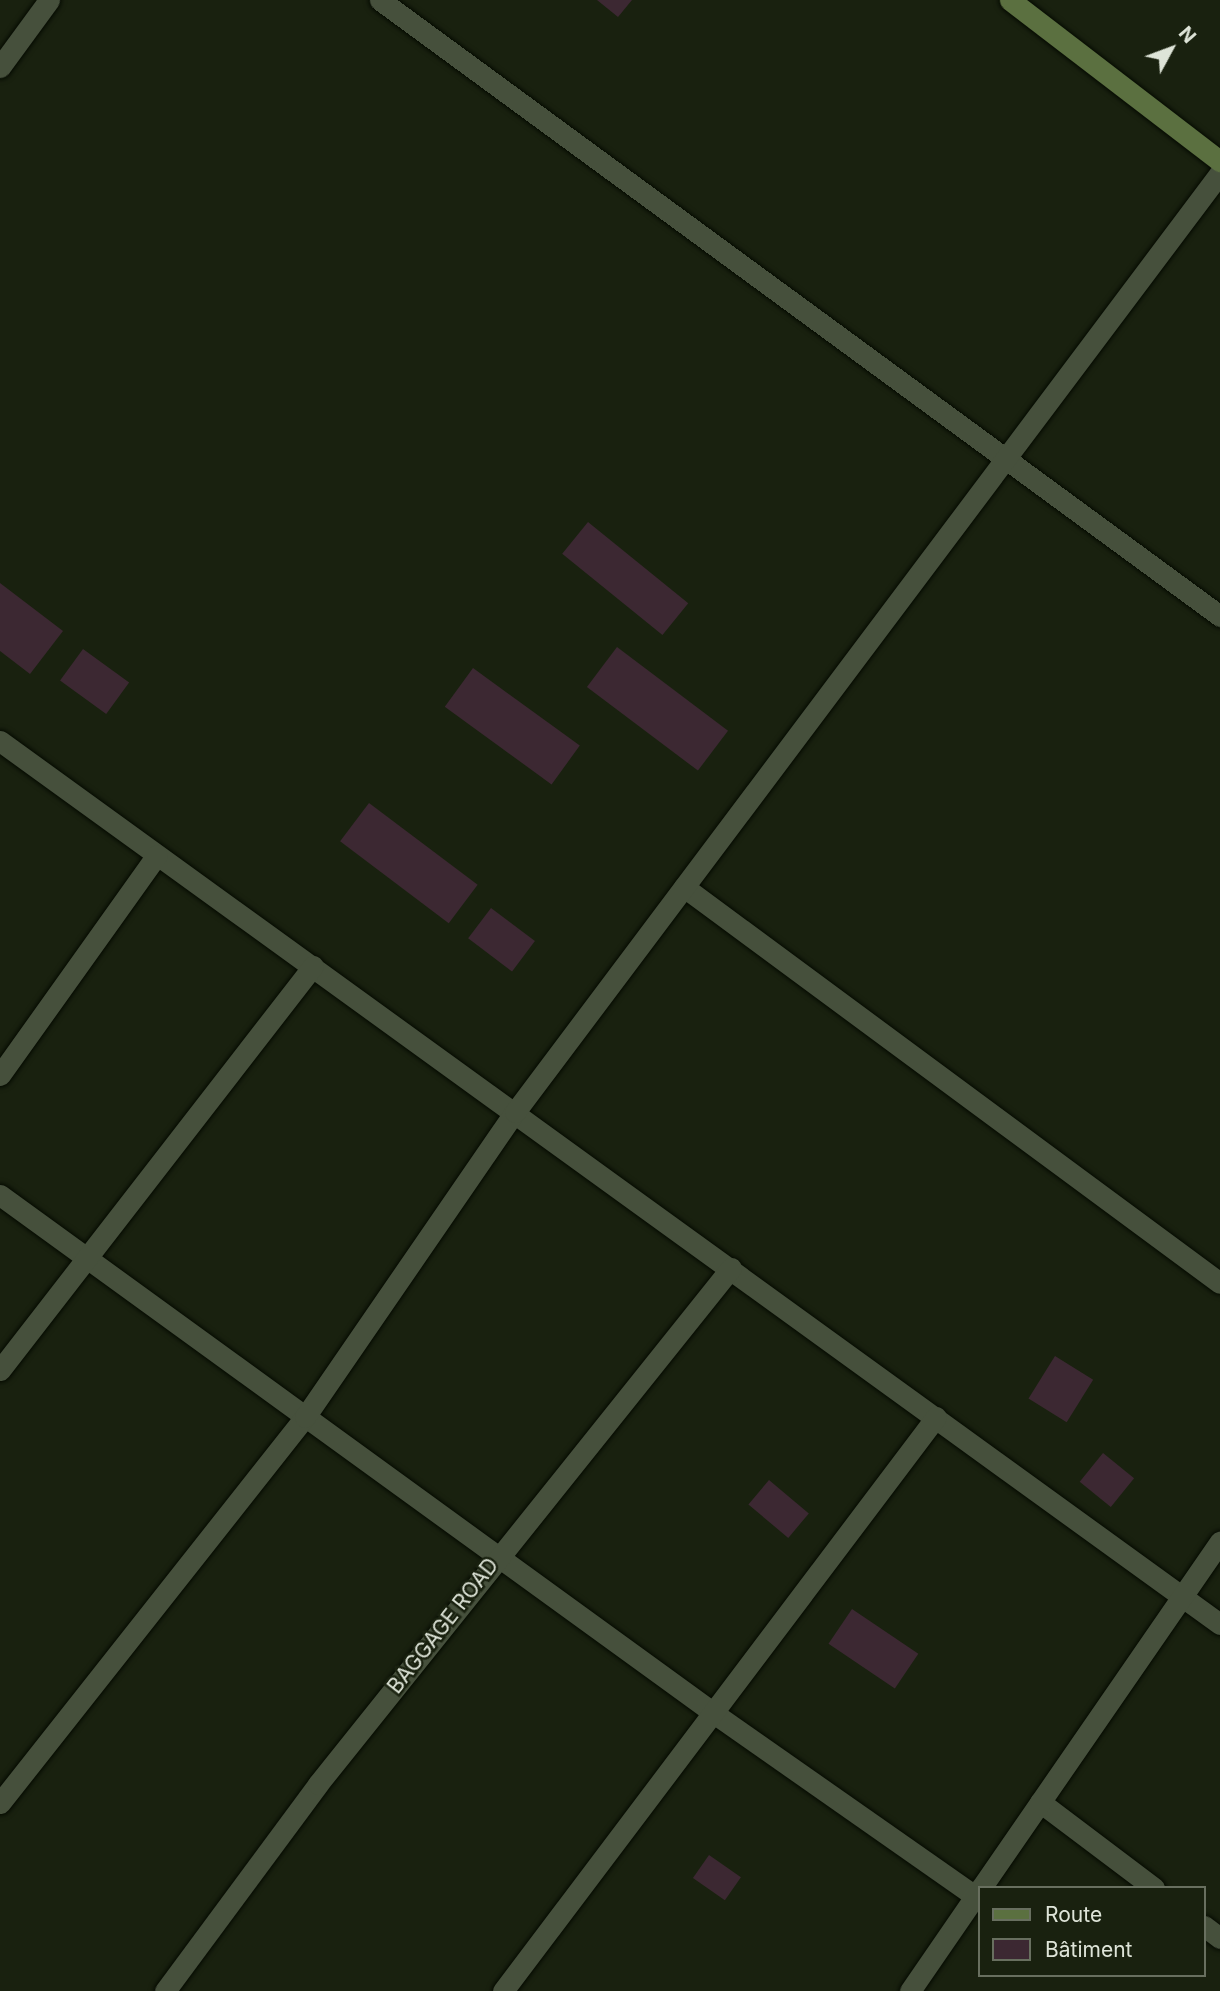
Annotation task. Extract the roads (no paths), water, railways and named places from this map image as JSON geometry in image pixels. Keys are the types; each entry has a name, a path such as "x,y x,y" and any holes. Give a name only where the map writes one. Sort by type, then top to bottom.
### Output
{"street":[{"path":"0,68 49,0"},
{"path":"380,0 1220,616"},
{"path":"1010,0 1220,161"},
{"path":"0,1803 306,1417 514,1112 1220,173"},
{"path":"0,741 1220,1624"},
{"path":"0,1075 158,855"},
{"path":"684,887 1220,1283"},
{"path":"0,1370 84,1256 313,967"},
{"path":"0,1195 715,1714 978,1890"},
{"name":"BAGGAGE ROAD","path":"165,1991 318,1784 731,1268"},
{"path":"503,1991 715,1714 936,1417"},
{"path":"982,1886 1220,1542"},
{"path":"1040,1801 1151,1886"},
{"path":"910,1991 978,1892"}]}
